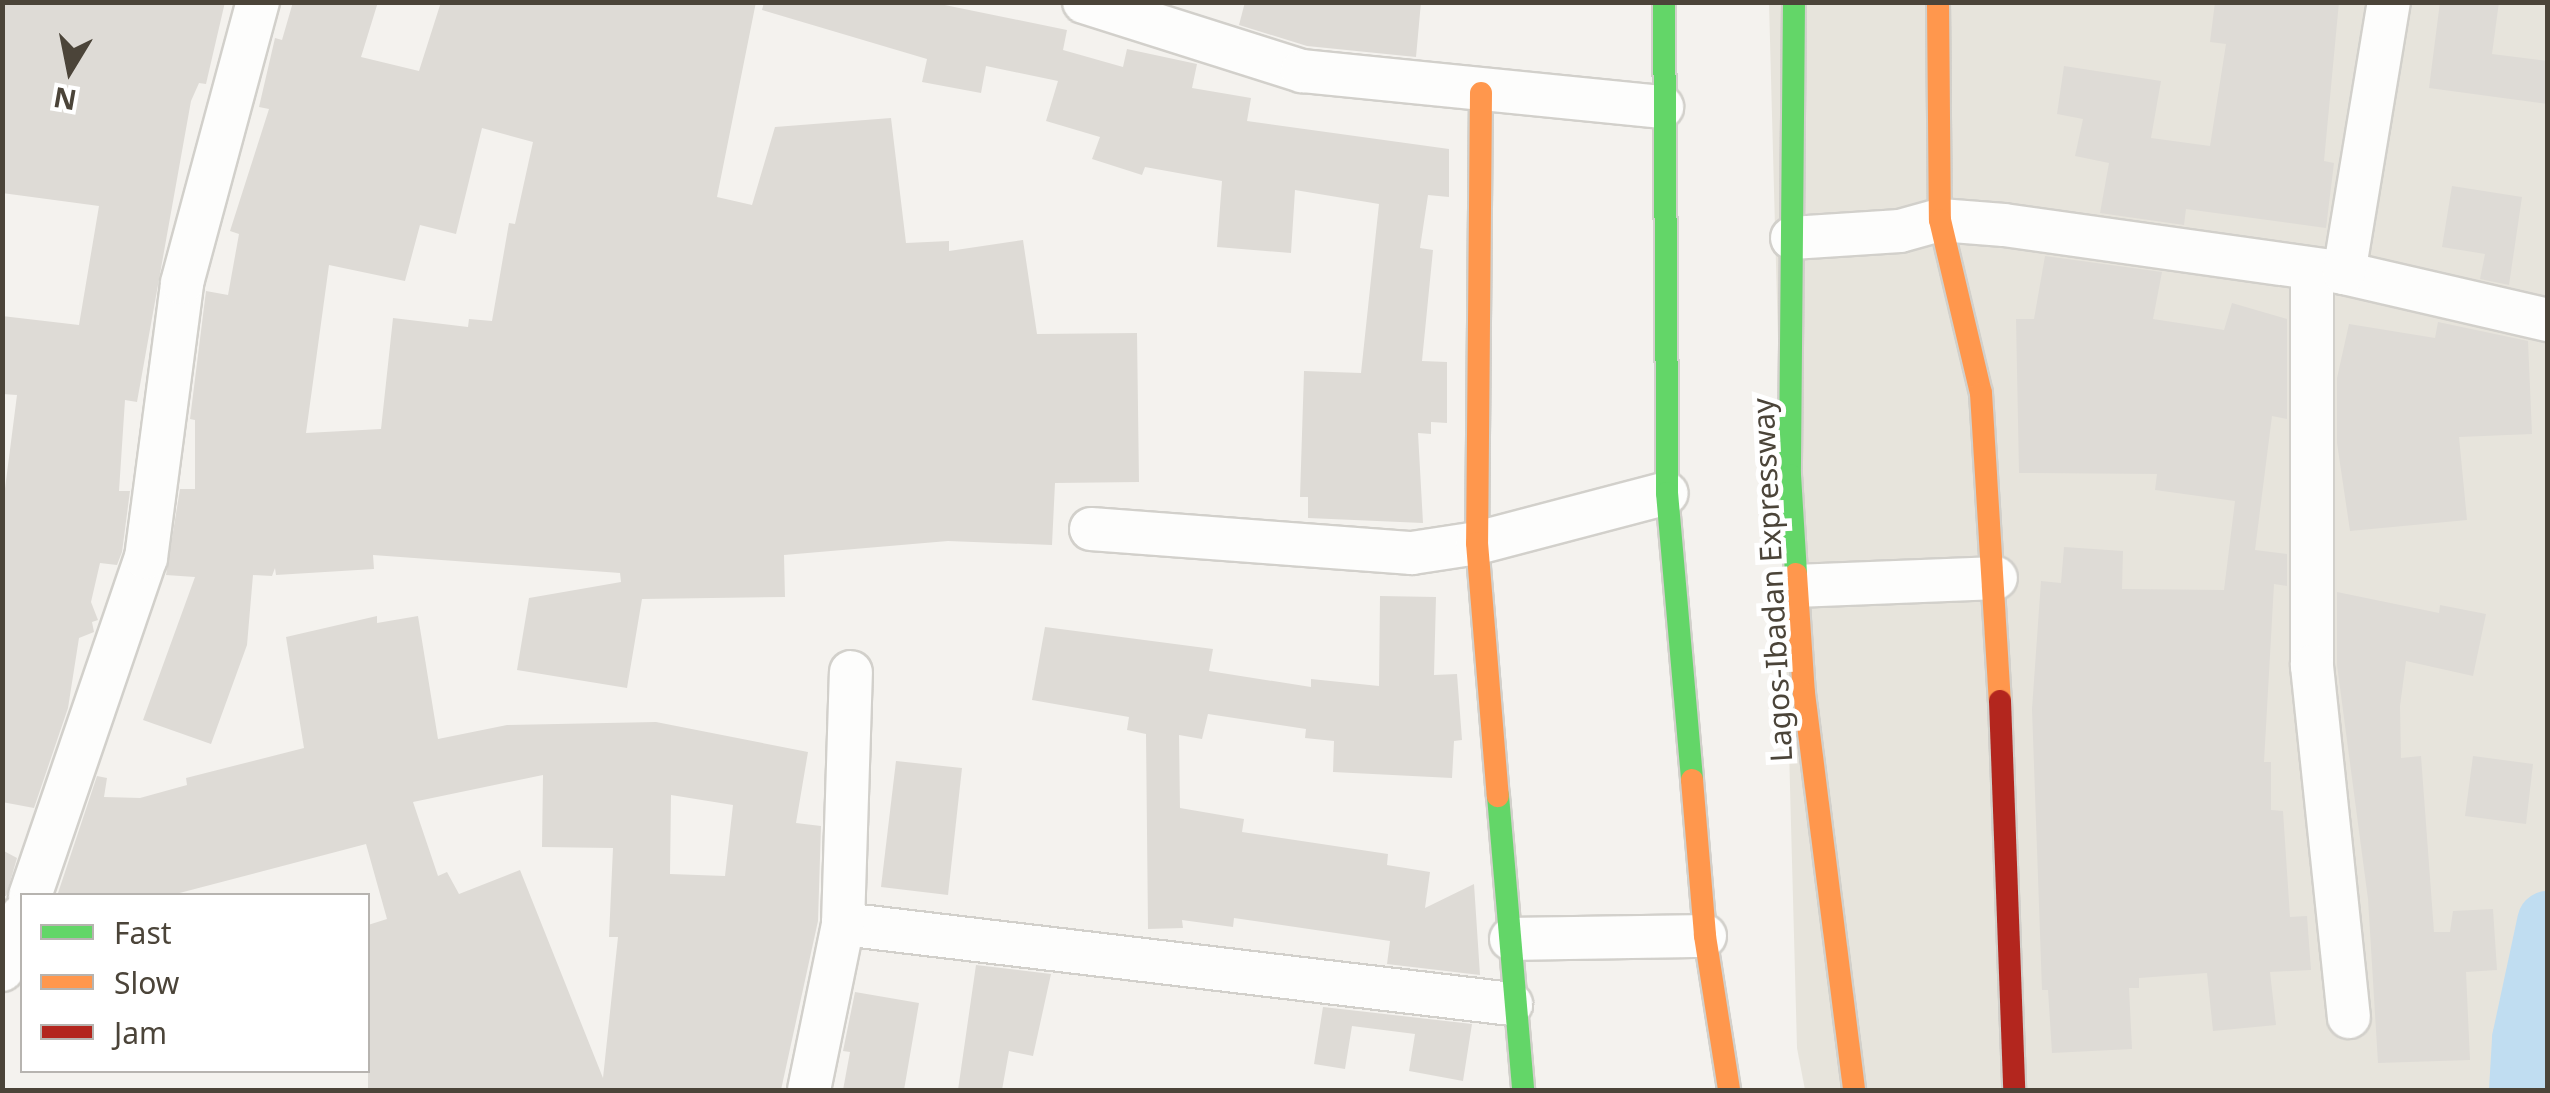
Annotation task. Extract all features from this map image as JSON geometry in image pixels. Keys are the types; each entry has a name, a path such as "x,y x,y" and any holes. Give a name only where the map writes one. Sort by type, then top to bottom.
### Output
{"main road":[{"path":"1664,2 1668,493 1706,936 1729,1090"},
{"name":"Lagos-Ibadan Expressway","path":"1794,2 1790,475 1830,930 1854,1090"},
{"path":"1938,2 1940,220 1980,393 1996,578 2014,1090"},
{"path":"1481,93 1477,544 1511,940 1511,1004 1523,1090"}],"street":[{"path":"31,893 146,558 182,282 258,2"},
{"path":"1084,2 1302,71 1481,93 1662,107"},
{"path":"2349,1017 2312,666 2328,272 2389,2"},
{"path":"1792,238 1900,231 1940,220 2328,272 2548,320"},
{"path":"1091,529 1412,552 1477,544 1668,493"},
{"path":"1797,586 1996,578"},
{"path":"809,1090 843,924 851,672"},
{"path":"2,970 20,921"},
{"path":"843,924 1511,1004"},
{"path":"1511,940 1706,936"}],"shaded area":[{"path":"1769,3 2547,3 2547,1090 1805,1090 1797,1048"}],"building":[{"path":"2,2 225,2 206,84 199,83 191,101 137,402 125,400 119,491 130,491 122,552 117,565 100,563 91,602 98,620 92,622 94,632 79,638 68,708 34,808 2,802 2,512 17,395 2,394 2,316 79,325 99,206 2,193"},
{"path":"293,2 378,2 361,57 419,71 441,2 756,2 717,197 752,205 775,127 891,118 906,243 949,241 949,251 1023,240 1037,334 1137,333 1139,482 1055,483 1052,545 948,541 784,555 785,597 642,599 627,688 517,670 529,598 621,582 620,573 373,555 374,569 276,575 275,568 272,576 253,575 247,645 211,744 143,720 195,577 166,575 180,489 195,489 195,420 190,419 206,291 228,295 239,234 230,231 269,109 259,107 275,38 282,40","holes":["482,128 533,142 515,224 509,223 492,321 469,319 468,327 393,318 381,429 306,433 329,265 405,281 420,225 456,234"]},
{"path":"764,2 930,2 1067,30 1063,50 1123,67 1127,49 1197,64 1192,88 1251,98 1247,121 1449,149 1449,197 1428,195 1420,248 1433,250 1422,361 1447,362 1447,423 1431,422 1431,434 1418,433 1423,523 1308,518 1308,497 1300,497 1304,371 1361,373 1379,204 1295,190 1291,253 1217,247 1222,181 1145,167 1142,175 1092,159 1100,137 1046,121 1058,81 986,66 981,93 922,82 927,59 762,10"},
{"path":"1245,2 1421,2 1416,57 1307,46 1239,25"},
{"path":"2215,2 2339,2 2324,161 2334,163 2326,228 2186,209 2184,225 2100,213 2109,163 2075,156 2083,119 2057,114 2064,66 2161,81 2151,138 2210,146 2226,44 2210,42"},
{"path":"2440,2 2499,2 2492,54 2548,61 2548,104 2429,88"},
{"path":"2452,186 2522,197 2509,285 2480,279 2485,254 2442,247"},
{"path":"2045,256 2162,272 2153,319 2224,330 2232,303 2287,319 2287,419 2272,416 2255,550 2287,554 2287,586 2274,584 2264,762 2271,762 2271,810 2283,811 2290,917 2307,916 2311,970 2270,972 2276,1025 2213,1031 2207,973 2139,978 2139,988 2129,988 2132,1049 2052,1053 2048,990 2042,990 2032,709 2041,581 2061,583 2064,547 2123,551 2122,589 2224,590 2235,501 2155,490 2157,474 2019,473 2016,319 2034,319"},
{"path":"2438,322 2528,341 2532,434 2459,437 2467,520 2350,531 2337,443 2337,378 2349,324 2435,338"},
{"path":"2337,592 2439,613 2440,605 2486,614 2473,676 2406,661 2400,706 2401,758 2421,756 2434,932 2450,932 2453,911 2493,909 2497,970 2466,972 2470,1060 2378,1063 2368,899 2337,665"},
{"path":"1380,596 1436,597 1434,675 1457,674 1462,740 1454,741 1452,778 1333,772 1334,741 1305,738 1306,729 1208,714 1202,739 1179,735 1180,808 1244,819 1242,832 1388,854 1387,865 1430,872 1425,908 1474,884 1480,975 1387,964 1390,941 1234,918 1233,927 1182,920 1183,928 1148,929 1146,734 1127,730 1129,717 1032,700 1045,627 1213,649 1209,671 1311,687 1311,679 1379,686"},
{"path":"377,616 377,623 418,616 438,739 507,725 656,722 808,752 796,823 821,826 818,921 781,1090 368,1090 370,924 387,919 366,844 179,893 58,893 97,776 107,778 104,797 140,798 187,785 186,778 304,748 286,637","holes":["543,775 542,847 613,848 609,937 618,937 603,1078 520,870 459,894 447,872 438,876 413,802","671,795 733,805 725,876 670,874"]},
{"path":"2473,756 2533,764 2526,824 2465,816"},
{"path":"896,761 962,768 948,895 881,887"},
{"path":"2,850 17,858 6,896 2,896"},
{"path":"976,965 1051,974 1033,1056 1009,1051 1002,1090 958,1090"},
{"path":"855,992 919,1003 904,1090 843,1090 850,1052 843,1051"},
{"path":"1323,1007 1472,1024 1463,1081 1409,1071 1415,1034 1352,1026 1345,1069 1314,1064"}],"waterway":[{"path":"2520,1090 2523,1039 2548,922"}],"traffic: fast":[{"path":"1664,2 1667,493 1692,780"},
{"path":"1794,2 1790,475 1796,574"},
{"path":"1498,796 1523,1090"}],"traffic: slow":[{"path":"1938,2 1940,220 1981,393 2000,701"},
{"path":"1481,93 1477,543 1498,796"},
{"path":"1796,574 1804,693 1854,1090"},
{"path":"1692,780 1705,936 1729,1090"}],"traffic: jam":[{"path":"2000,701 2014,1090"}]}
